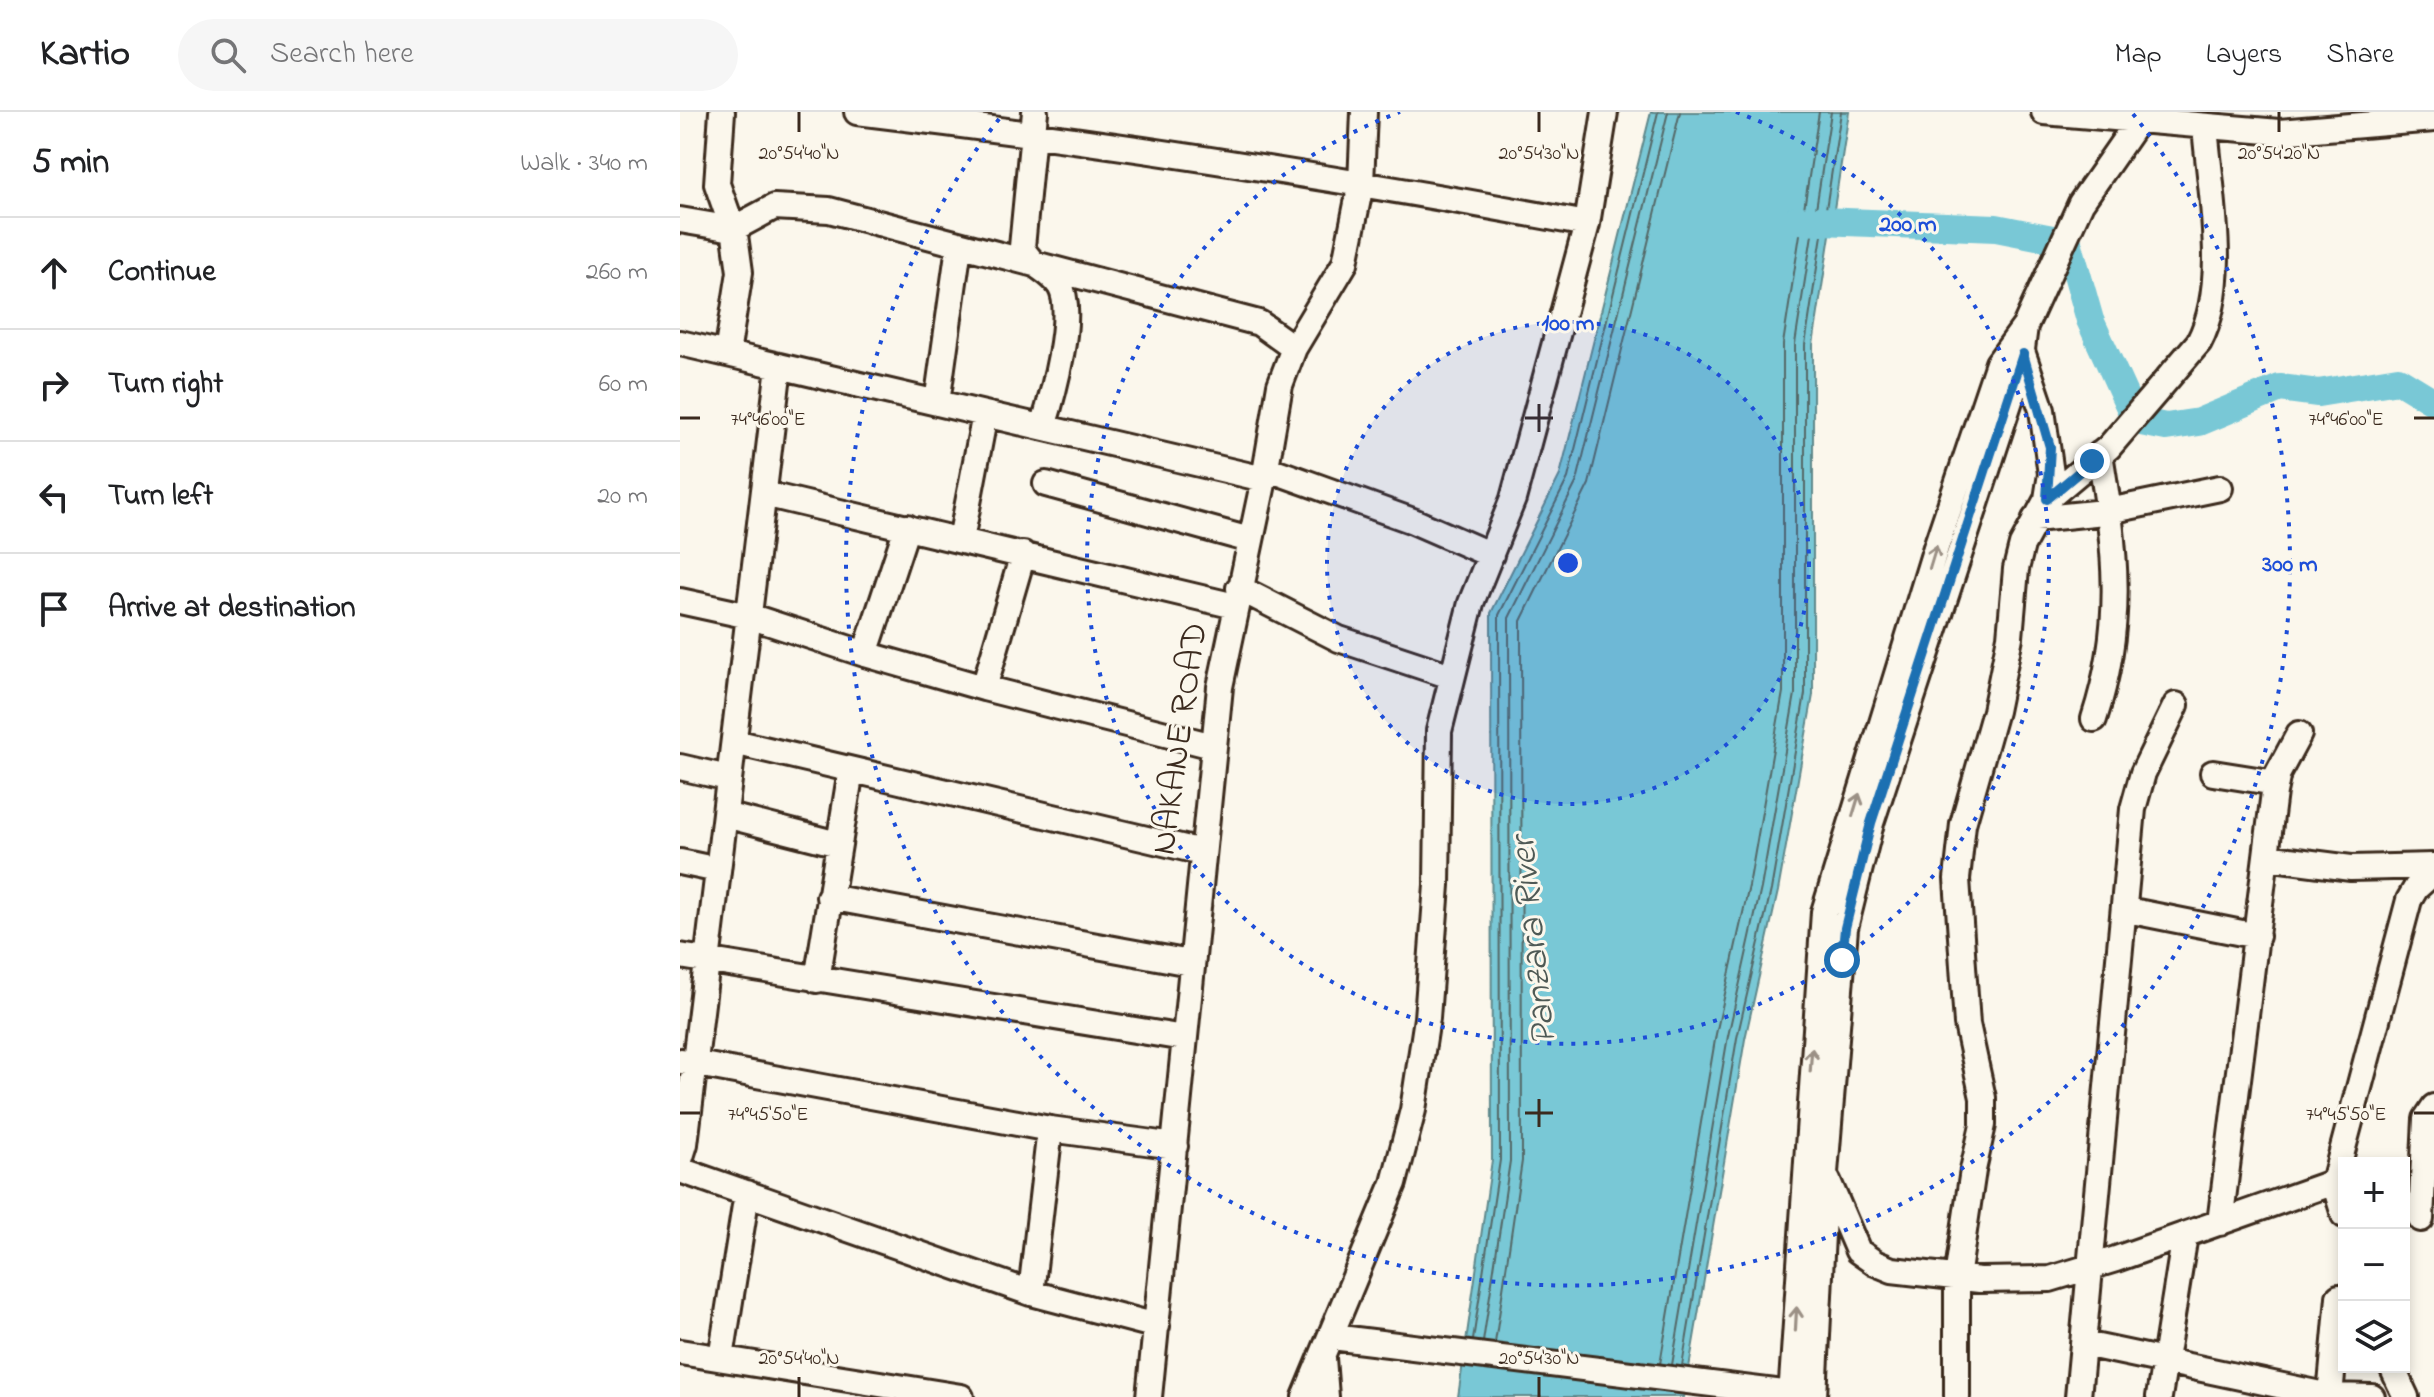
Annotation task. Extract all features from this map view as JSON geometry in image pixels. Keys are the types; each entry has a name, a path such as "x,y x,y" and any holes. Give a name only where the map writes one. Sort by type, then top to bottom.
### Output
{"street":[{"path":"722,112 717,184 733,229 740,272 727,354"},
{"path":"857,112 1034,123 1587,224"},
{"name":"NAKANE ROAD","path":"1149,1397 1213,746 1237,597 1265,473 1280,385 1294,348 1345,263 1361,184 1364,112"},
{"path":"1305,1397 1394,1183 1413,1110 1427,1018 1436,900 1439,731 1471,603 1513,499 1587,224 1605,112"},
{"path":"2056,113 2140,115 2205,126 2279,132 2328,131 2434,119"},
{"path":"1327,1347 1369,1343 1798,1396 1815,1172 1824,912 1933,558 1998,363 2025,326 2081,203 2140,115"},
{"path":"1034,123 1022,247 1028,261 1052,276 1065,299 1066,315 1051,403 1043,427"},
{"path":"1952,1393 1957,1278 1964,1220 1983,1125 1983,1098 1967,1024 1957,879 1963,824 1995,711 2010,637 2016,569 2022,545 2041,509 2105,450 2199,342 2212,313 2215,271 2205,126"},
{"path":"680,220 733,229 774,207 800,206 829,210 1259,323 1294,348"},
{"path":"937,403 959,246"},
{"path":"2025,326 2023,354 1871,823 1854,889 1815,1172 1858,1251 1892,1270 1957,1278 2050,1279 2334,1182"},
{"path":"680,343 1043,427 1265,473 1413,521 1491,555"},
{"path":"2023,354 2050,447 2041,509"},
{"path":"680,1160 687,1062 707,963 779,366"},
{"path":"961,540 985,414"},
{"path":"2094,719 2112,654 2116,620 2117,585 2105,450"},
{"path":"1046,484 1250,540"},
{"path":"2041,509 2110,511 2220,488"},
{"path":"764,494 1023,554 1237,597 1339,639 1451,676"},
{"path":"865,654 907,527"},
{"path":"984,688 1023,554"},
{"path":"680,601 749,616 984,688 1213,746"},
{"path":"2078,1397 2127,910 2133,809 2143,773 2176,705"},
{"path":"2220,1223 2276,783 2299,734"},
{"path":"734,742 1202,852"},
{"path":"680,767 728,778"},
{"path":"817,980 851,770"},
{"path":"2213,773 2276,783"},
{"path":"725,815 838,844"},
{"path":"2266,857 2351,868 2433,862 2427,876 2409,900 2334,1182 2338,1195"},
{"path":"680,862 718,870"},
{"path":"829,897 1190,963"},
{"path":"2127,910 2257,936"},
{"path":"680,956 707,963 1184,1038"},
{"path":"687,1062 1050,1129 1175,1146"},
{"path":"2421,1219 2426,1119 2434,1107"},
{"path":"1031,1293 1050,1129"},
{"path":"680,1170 1031,1293 1157,1326"},
{"path":"721,1358 747,1193"},
{"path":"2159,1397 2185,1235"},
{"path":"2330,1396 2339,1301"},
{"path":"2084,1344 2330,1396 2372,1397"},
{"path":"1326,1397 1327,1347"},
{"path":"680,1352 721,1358 838,1387 961,1397"},
{"path":"2395,1373 2406,1397"}],"water":[{"name":"Panzara River","path":"1651,112 1849,112 1813,345 1813,695 1778,891 1745,1039 1684,1397 1458,1397 1492,1160 1491,613 1560,475"}],"waterway":[{"path":"1796,220 1996,228 2068,242 2090,320 2136,421 2166,427 2199,422 2280,388 2318,393 2398,380 2434,402"}],"route":[{"path":"1842,960 1845,928 1871,823 2023,354 2042,410 2050,447 2051,474 2047,499 2092,461"}]}
